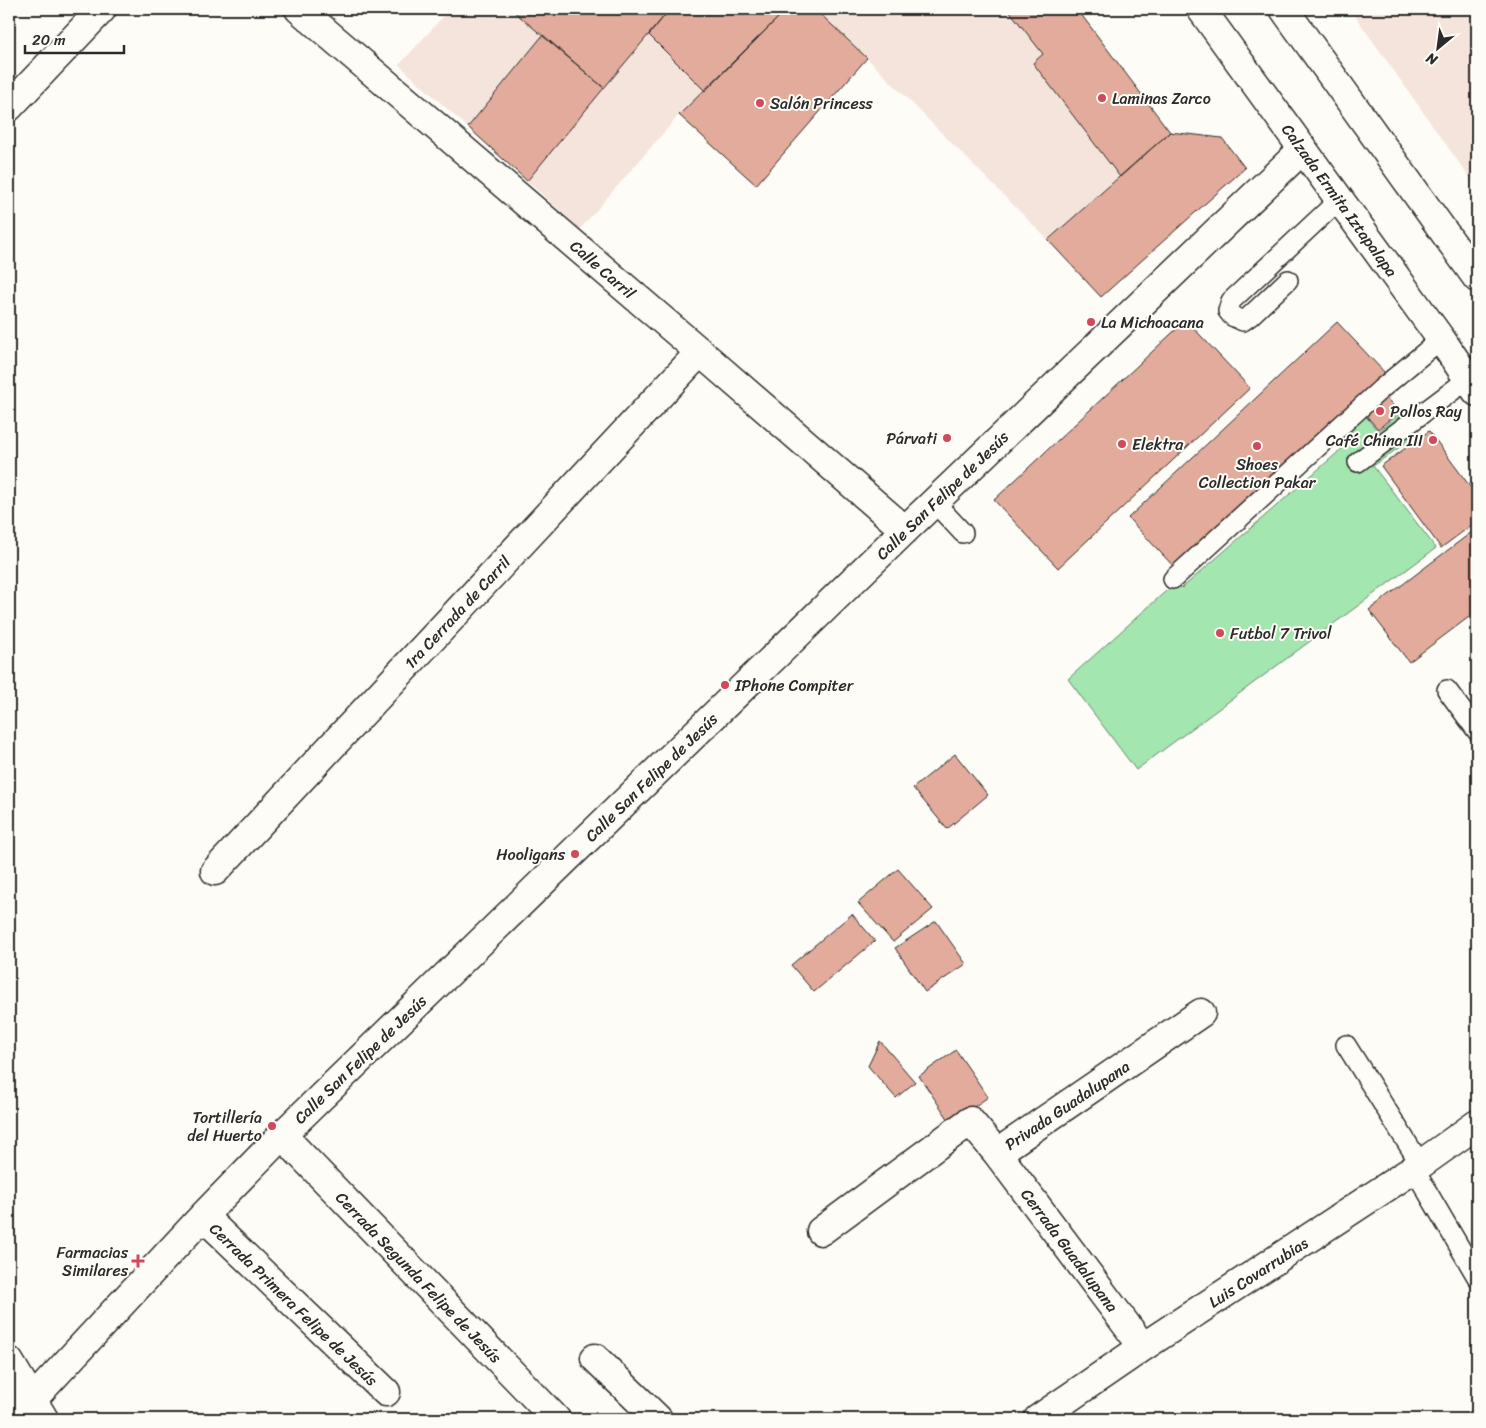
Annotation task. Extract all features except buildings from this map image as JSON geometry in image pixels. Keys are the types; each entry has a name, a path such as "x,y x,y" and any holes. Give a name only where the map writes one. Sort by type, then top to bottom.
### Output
{"street":[{"path":"9,107 102,9"},
{"name":"Calle Carril","path":"299,9 905,530"},
{"name":"Calzada Ermita Iztapalapa","path":"1201,9 1340,199 1473,386"},
{"path":"1284,9 1477,278"},
{"name":"Calle San Felipe de Jesús","path":"14,1419 38,1410 203,1216 282,1135 905,530 1303,149"},
{"name":"1ra Cerrada de Carril","path":"214,871 700,352"},
{"name":"Privada Guadalupana","path":"821,1232 970,1121 996,1153 1201,1013"},
{"name":"Luis Covarrubias","path":"1038,1419 1143,1347 1417,1167 1477,1124"},
{"name":"Cerrada Segunda Felipe de Jesús","path":"282,1135 556,1419"},
{"name":"Cerrada Guadalupana","path":"996,1153 1143,1347"},
{"name":"Cerrada Primera Felipe de Jesús","path":"203,1216 386,1392"},
{"path":"595,1358 658,1419"},
{"path":"9,1361 38,1410"}],"lane":[{"path":"1288,280 1243,321 1232,316 1228,311 1231,301 1340,199"},
{"path":"1173,579 1381,390 1441,339"},
{"path":"1358,462 1473,386"},
{"path":"934,502 963,532"},
{"path":"1447,690 1477,731"},
{"path":"1346,1044 1417,1167 1477,1277"}],"shaded area":[{"path":"450,9 1077,9 1170,132 1048,240 867,58 756,185 679,115 580,229 399,65"},
{"path":"1350,9 1477,9 1477,188"}],"green space":[{"name":"Futbol 7 Trivol","path":"1361,411 1378,431 1400,413 1417,435 1373,466 1436,548 1136,770 1068,679 1176,582 1182,588 1344,447 1335,435"}],"place":[{"name":"Laminas Zarco","path":"1102,98"},
{"name":"Salón Princess","path":"760,103"},
{"name":"La Michoacana","path":"1091,322"},
{"name":"Pollos Ray","path":"1380,411"},
{"name":"Párvati","path":"947,438"},
{"name":"Café China III","path":"1433,440"},
{"name":"Elektra","path":"1122,444"},
{"name":"Shoes Collection Pakar","path":"1257,446"},
{"name":"Futbol 7 Trivol","path":"1220,633"},
{"name":"IPhone Compiter","path":"725,685"},
{"name":"Hooligans","path":"575,854"},
{"name":"Tortillería del Huerto","path":"272,1126"},
{"name":"Farmacias Similares","path":"138,1261"}]}
